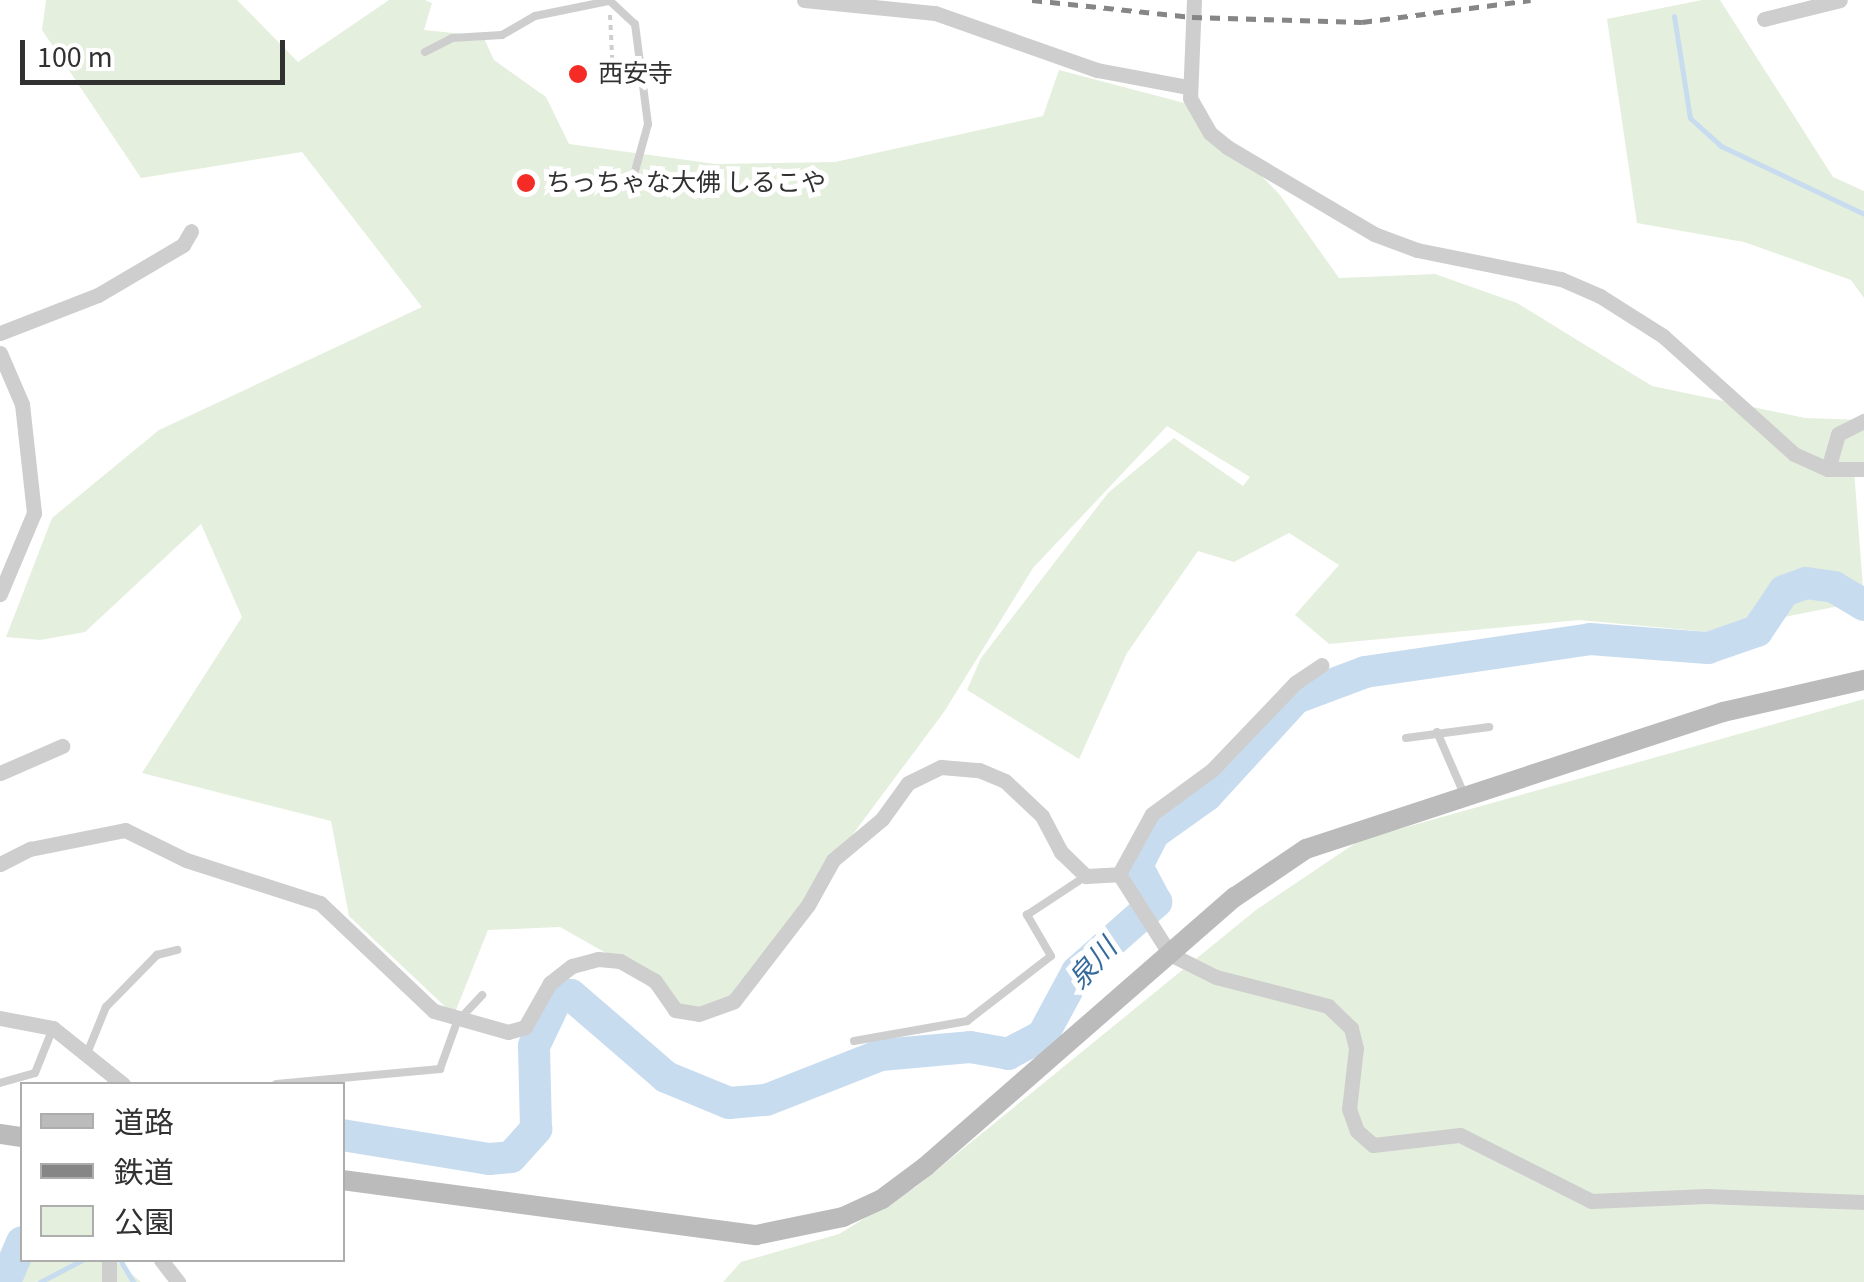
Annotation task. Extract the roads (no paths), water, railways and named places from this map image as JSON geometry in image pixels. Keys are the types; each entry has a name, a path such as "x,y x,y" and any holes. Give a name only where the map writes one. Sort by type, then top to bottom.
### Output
{"street":[{"path":"804,0 935,13 1097,70 1188,87"},
{"path":"1194,0 1188,87 1210,134 1374,234 1418,250 1561,279 1634,316 1794,454 1828,469 1864,469"},
{"path":"1764,19 1840,0"},
{"path":"0,333 98,296 183,245 192,231"},
{"path":"0,353 22,404 34,514 0,594"},
{"path":"1828,469 1838,434 1864,421"},
{"path":"1119,874 1152,814 1212,770 1295,684 1322,666"},
{"path":"345,1180 741,1233 801,1228 869,1205 911,1178 1170,954 1306,849 1464,794 1770,698 1864,680"},
{"path":"0,773 62,746"},
{"path":"0,864 30,848 125,830 200,865 320,903 400,985 458,1022 508,1032 526,1026 550,983 572,966 598,959 620,961 655,981 675,1010 719,1010 734,1002 796,920 834,860 882,819 908,783 940,767 979,770 1004,781 1042,816 1061,852 1086,876 1119,874"},
{"path":"1119,874 1170,954 1216,977 1328,1006 1351,1028 1356,1048 1349,1109 1357,1131 1372,1145 1460,1134 1591,1201 1706,1196 1864,1202"},
{"path":"0,1018 53,1028 88,1051 122,1082"},
{"path":"108,1262 109,1282"},
{"path":"163,1262 178,1282"}],"lane":[{"path":"425,52 452,38 502,35 535,16 608,0 635,24 648,124 634,175"},
{"path":"1406,738 1489,727"},
{"path":"1437,732 1464,794"},
{"path":"854,1041 967,1021 1051,956 1027,915 1086,876"},
{"path":"88,1051 106,1006 157,955 177,950"},
{"path":"298,1082 440,1069 458,1022 482,996"},
{"path":"0,1082 36,1073 53,1028"}],"waterway":[{"path":"1674,16 1690,118 1721,146 1864,214"},
{"name":"泉川","path":"345,1135 489,1159 511,1157 536,1129 534,1046 557,998 571,995 666,1077 729,1103 766,1100 881,1055 970,1047 1008,1054 1043,1035 1077,972 1156,902 1137,866 1154,833 1207,795 1296,698 1365,672 1590,639 1708,648 1757,631 1784,591 1806,583 1834,587 1864,605"},
{"name":"泉川","path":"5,1282 20,1247"},
{"path":"40,1282 78,1262"},
{"path":"121,1262 133,1282"}],"railway":[{"path":"1032,0 1192,17 1362,22 1531,0"}],"place":[{"name":"西安寺","path":"578,74"},
{"name":"ちっちゃな大佛 しるこや","path":"526,183"}]}
